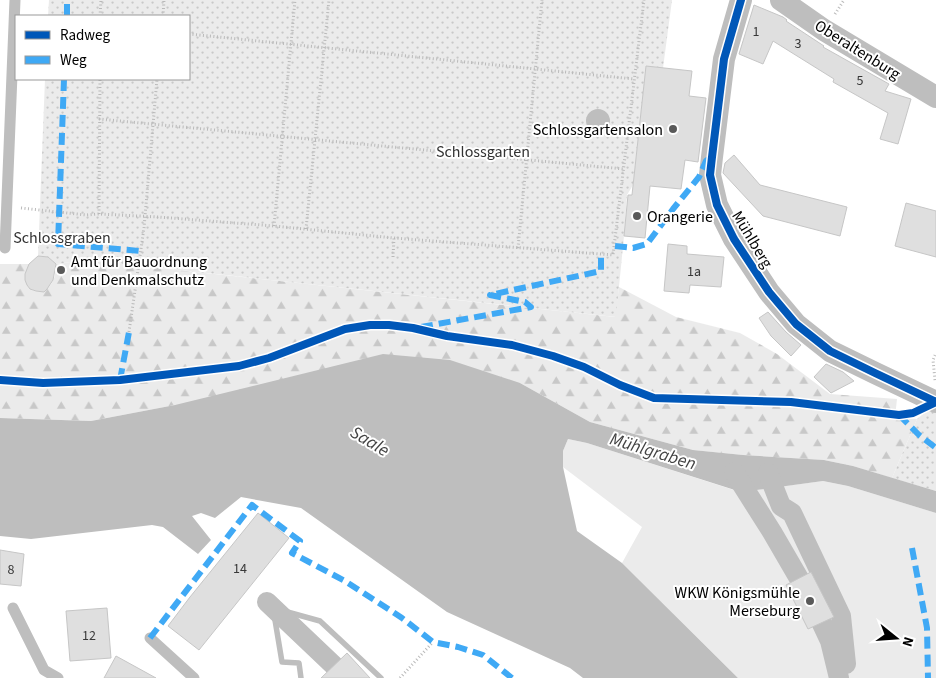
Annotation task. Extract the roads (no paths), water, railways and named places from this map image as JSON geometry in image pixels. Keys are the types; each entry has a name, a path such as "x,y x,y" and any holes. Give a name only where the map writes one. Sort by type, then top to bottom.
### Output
{"street":[{"name":"Mühlberg","path":"741,0 724,59 712,156 710,176 717,205 739,247 769,292 796,324 830,351 875,373 936,393"},
{"name":"Oberaltenburg","path":"781,0 824,30 936,97"}],"lane":[{"path":"5,248 15,0"},
{"path":"13,608 44,670 58,678"},
{"path":"150,638 194,678"}],"water":[{"path":"598,109 606,113 610,121 606,129 598,133 590,129 586,121 590,113"},
{"path":"383,354 450,360 520,383 590,422 693,450 824,460 853,466 936,491 936,513 848,486 823,481 741,492 587,443 568,439 563,451 563,467 577,531 622,563 738,678 583,678 570,668 447,612 301,508 241,497 215,518 201,513 192,516 211,540 198,554 163,527 152,525 31,539 0,536 0,418 91,421 175,405"}],"waterway":[{"path":"734,472 808,594 830,641 839,678"},
{"path":"768,473 781,506 792,513 841,616 846,664"},
{"path":"267,602 347,678"},
{"path":"301,678 299,663 282,662 273,608 320,621 381,678"}],"place":[{"name":"Schlossgartensalon","path":"673,129"},
{"name":"Orangerie","path":"637,216"},
{"name":"Amt für Bauordnung und Denkmalschutz","path":"61,270"},
{"name":"WKW Königsmühle Merseburg","path":"810,601"}],"park label":[{"name":"Schlossgarten","path":"483,151"},
{"name":"Schlossgraben","path":"62,237"}],"water label":[{"name":"Saale","path":"370,441"},
{"name":"Mühlgraben","path":"653,451"}]}
